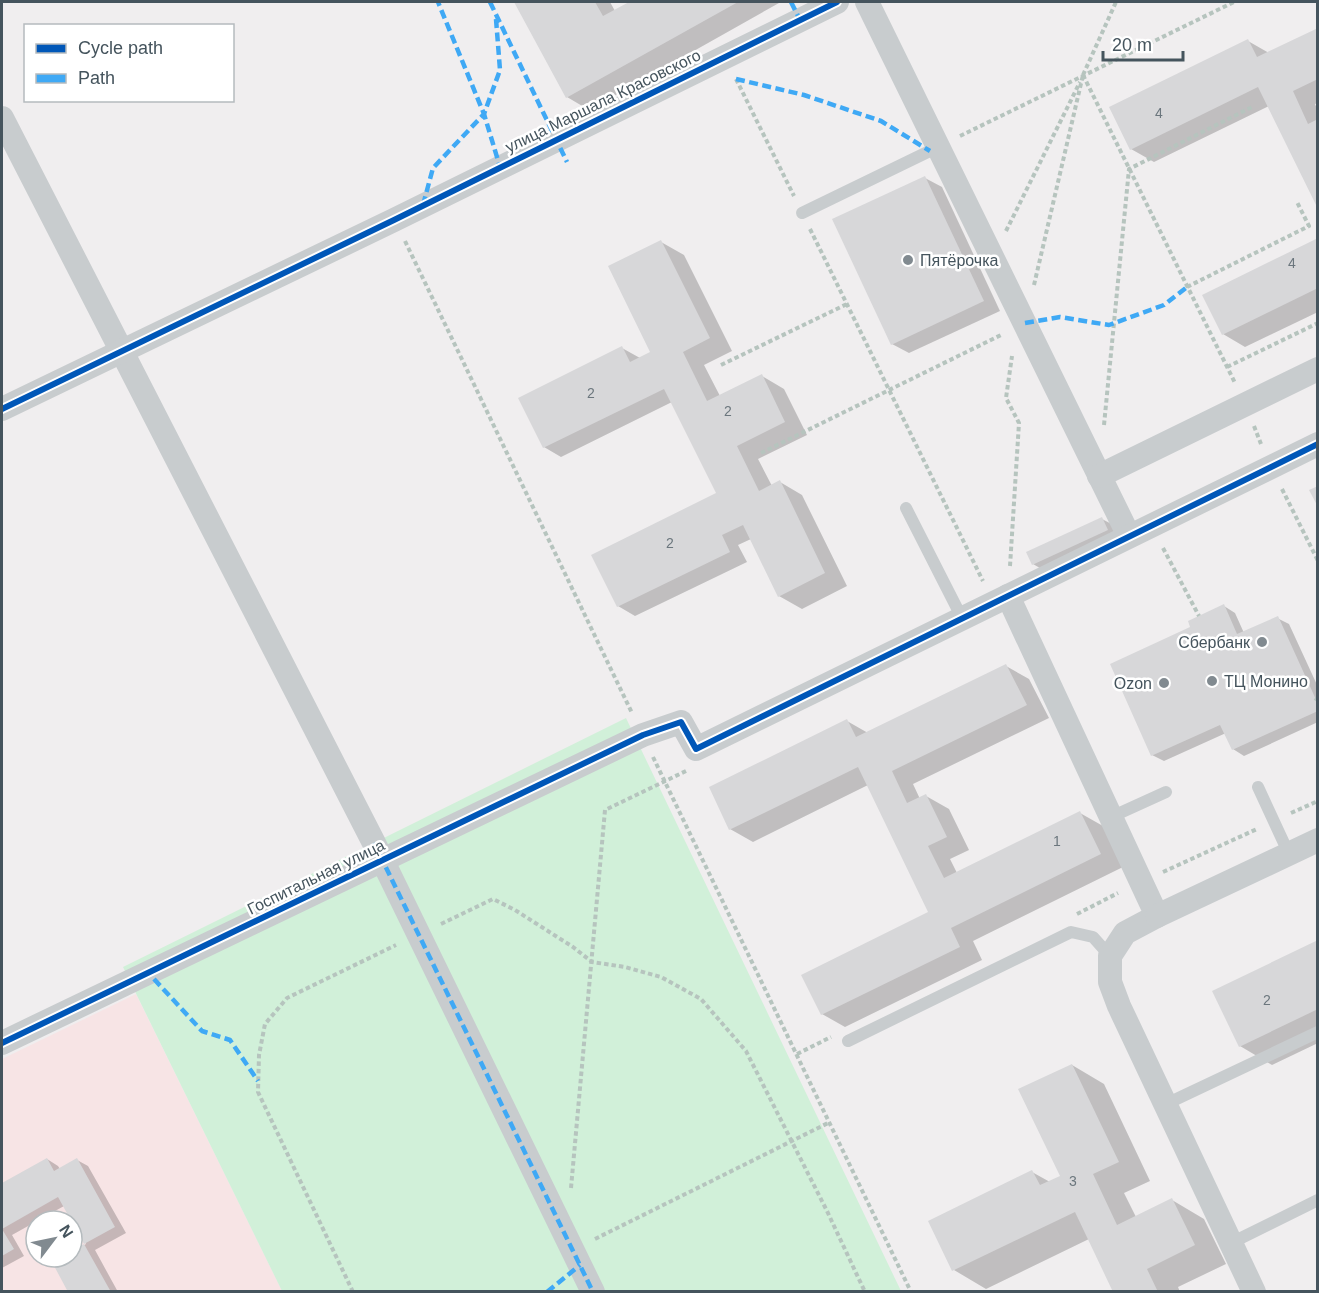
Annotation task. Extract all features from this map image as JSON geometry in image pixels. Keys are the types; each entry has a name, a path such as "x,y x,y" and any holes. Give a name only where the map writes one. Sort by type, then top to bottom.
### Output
{"street":[{"name":"улица Маршала Красовского","path":"2,409 837,2"},
{"path":"867,2 993,259 1020,326 1129,536"},
{"path":"2,118 378,852 593,1292"},
{"path":"1099,476 1317,369"},
{"path":"962,618 1317,444"},
{"path":"1008,596 1074,752 1111,817 1157,916"},
{"name":"Госпитальная улица","path":"2,1043 378,852 643,735 681,722 696,749 962,618"},
{"path":"1254,1292 1116,998 1110,982 1110,956 1125,933 1317,840"}],"lane":[{"path":"802,213 938,147"},
{"path":"906,508 962,618"},
{"path":"1258,787 1289,854"},
{"path":"1111,817 1166,792"},
{"path":"848,1041 1071,932 1093,937 1110,956"},
{"path":"1166,1104 1317,1032"},
{"path":"1230,1242 1317,1200"}],"path":[{"path":"993,259 1116,2"},
{"path":"938,147 1234,2"},
{"path":"1083,75 1227,367 1271,467 1317,561"},
{"path":"1008,596 1019,423 1006,398 1020,326 1083,75"},
{"path":"1129,169 1252,107"},
{"path":"1104,429 1129,169"},
{"path":"1187,287 1309,226 1297,202"},
{"path":"405,241 911,1292"},
{"path":"721,366 847,304"},
{"path":"1227,367 1317,323"},
{"path":"761,453 1020,326"},
{"path":"1159,540 1199,616"},
{"path":"571,1192 605,810 666,781"},
{"path":"1142,882 1317,801"},
{"path":"352,1292 258,1092 259,1055 265,1024 287,998 493,899 563,940 592,962 625,967 661,977 701,999 746,1052 827,1210 865,1292"},
{"path":"573,1250 830,1122"}],"shaded area":[{"path":"136,994 282,1291 2,1292 2,1059"}],"green space":[{"path":"626,718 901,1291 282,1291 123,967"}],"building":[{"path":"514,2 595,2 603,16 629,2 738,2 566,98"},
{"path":"1318,28 1318,79 1293,91 1308,124 1318,119 1318,209 1258,87 1130,150 1109,107 1248,39 1257,57"},
{"name":"Пятёрочка","path":"925,176 984,301 891,345 832,219"},
{"path":"1318,238 1318,288 1222,335 1202,295"},
{"path":"661,240 710,338 683,352 707,401 762,374 785,422 737,446 759,491 780,480 825,573 778,597 743,525 722,535 730,552 617,607 591,555 716,493 664,389 543,448 518,398 622,346 630,362 650,352 608,266"},
{"path":"1318,486 1318,507 1309,490"},
{"path":"1102,517 1108,530 1032,565 1026,552"},
{"name":"ТЦ Монино","path":"1224,604 1237,634 1278,616 1318,704 1318,711 1232,750 1220,725 1151,756 1110,664 1190,627 1188,621"},
{"path":"1006,664 1027,705 892,771 907,803 926,794 947,837 928,846 944,878 1080,811 1101,854 951,928 960,947 821,1015 801,975 928,912 858,767 729,830 709,787 847,719 856,737"},
{"path":"1318,940 1318,1009 1239,1047 1212,991"},
{"path":"1072,1064 1119,1162 1093,1174 1117,1225 1172,1198 1195,1245 1147,1269 1158,1292 1113,1292 1075,1212 952,1271 928,1221 1032,1170 1040,1185 1060,1176 1018,1089"},
{"path":"47,1158 54,1171 77,1158 115,1227 84,1244 84,1209 65,1209 58,1197 37,1209 24,1209 24,1216 2,1229 2,1183"},
{"path":"2,1229 14,1249 2,1256"},
{"path":"84,1244 111,1292 68,1292 56,1269 84,1269"}],"marked path":[{"path":"423,205 433,168 484,114 438,2"},
{"path":"490,2 567,162"},
{"path":"791,2 800,20"},
{"path":"496,19 500,70 484,114 500,167"},
{"path":"736,79 804,95 881,121 930,151"},
{"path":"1025,323 1060,317 1109,325 1164,305 1187,287"},
{"path":"374,843 593,1292"},
{"path":"154,979 202,1031 230,1040 258,1081"},
{"path":"547,1292 580,1265"}],"cycle path":[{"path":"2,409 394,220 837,2"},
{"path":"2,1043 643,735 681,722 696,749 1318,444"}],"place":[{"name":"Пятёрочка","path":"908,260"},
{"name":"Сбербанк","path":"1262,642"},
{"name":"ТЦ Монино","path":"1212,681"},
{"name":"Ozon","path":"1164,683"}]}
